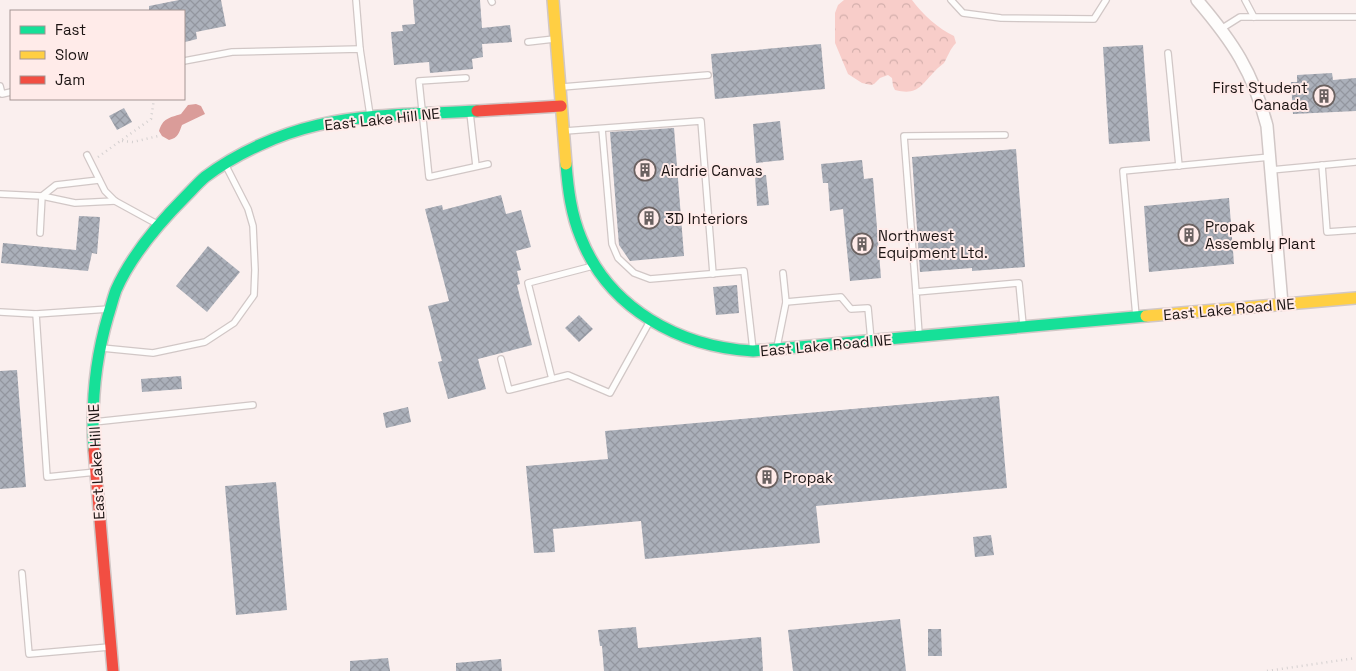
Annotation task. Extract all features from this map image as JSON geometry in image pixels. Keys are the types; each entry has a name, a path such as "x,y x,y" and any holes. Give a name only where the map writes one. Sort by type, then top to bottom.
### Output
{"street":[{"name":"East Lake Road NE","path":"553,0 563,131 572,213 584,245 595,265 620,297 650,321 678,336 704,345 753,351 1356,298"},
{"path":"1197,0 1221,29 1247,69 1260,98 1267,126 1282,304"},
{"name":"East Lake Hill NE","path":"113,671 92,422 94,383 100,348 116,290 141,247 159,225 204,178 237,156 292,133 318,125 370,117 561,106"}],"lane":[{"path":"356,0 360,48 370,117"},
{"path":"952,0 963,13 1001,18 1094,19 1106,0"},
{"path":"1245,0 1254,17"},
{"path":"1221,29 1240,17 1356,17"},
{"path":"528,42 556,38"},
{"path":"185,61 232,52 360,48"},
{"path":"1168,53 1179,166"},
{"path":"560,87 708,75"},
{"path":"466,78 419,81 429,177 488,164"},
{"path":"0,86 2,94 10,92"},
{"path":"470,111 476,166"},
{"path":"563,131 701,121 713,274"},
{"path":"602,129 612,244 618,258 634,273 650,279 744,271 753,351"},
{"path":"920,336 904,136 1005,135"},
{"path":"87,155 105,190 115,201 159,225"},
{"path":"1136,317 1123,171 1270,157"},
{"path":"1271,170 1356,162"},
{"path":"100,348 153,353 205,342 234,322 254,295 253,226 248,208 225,164"},
{"path":"1322,165 1327,232 1356,230"},
{"path":"40,233 42,196 56,185 99,180"},
{"path":"0,194 42,196 75,203 115,201"},
{"path":"552,379 528,283 595,265"},
{"path":"777,349 786,302 783,273"},
{"path":"916,292 1019,283 1023,327"},
{"path":"786,302 841,297 852,309 868,308 871,341"},
{"path":"0,312 36,314 110,309"},
{"path":"36,314 47,477 96,472"},
{"path":"501,359 509,390 568,375 610,393 650,321"},
{"path":"92,422 252,405"},
{"path":"22,573 29,654 111,647"}],"path":[{"path":"90,162 151,119 154,100"},
{"path":"120,141 133,142 158,136"},
{"path":"1267,671 1356,658"}],"green space":[{"path":"844,0 912,0 931,21 954,36 956,43 944,63 922,85 914,90 909,92 895,90 892,78 888,75 871,85 862,83 848,74 835,43 835,13 838,5"}],"shaded area":[{"path":"196,104 201,106 205,114 182,125 179,133 174,138 169,140 162,136 159,131 165,121 181,114 188,105"}],"building":[{"path":"179,0 221,0 226,26 196,32 197,39 185,42 185,10 149,10 149,6"},
{"path":"413,0 480,0 482,28 510,25 512,42 482,44 483,57 472,59 473,69 430,73 429,62 394,65 391,32 403,31 402,25 415,24"},
{"path":"821,44 825,89 715,99 711,54"},
{"path":"1143,45 1150,141 1109,144 1103,47"},
{"name":"First Student Canada","path":"1332,73 1333,80 1356,78 1356,111 1293,114 1291,82 1297,82 1297,75"},
{"path":"124,108 132,122 117,130 109,116"},
{"path":"780,121 784,160 756,163 753,124"},
{"path":"674,128 684,256 630,261 619,245 610,132"},
{"path":"1016,149 1025,267 972,271 972,268 920,272 912,157"},
{"name":"Northwest Equipment Ltd.","path":"862,160 864,179 873,178 881,278 850,281 843,209 830,211 828,183 823,183 821,164"},
{"path":"766,175 769,205 757,206 755,176"},
{"path":"501,195 506,214 521,210 531,247 516,251 521,270 517,271 520,284 517,285 532,345 478,359 486,389 448,399 438,362 442,361 428,306 449,301 425,209 442,205 443,210"},
{"name":"Propak Assembly Plant","path":"1229,198 1234,264 1149,272 1144,206"},
{"path":"79,216 100,217 97,254 92,253 88,271 1,263 3,243 76,250"},
{"path":"208,246 240,272 207,312 176,286"},
{"path":"737,285 739,313 716,315 713,287"},
{"path":"579,315 593,329 579,342 565,328"},
{"path":"17,370 26,487 0,489 0,371"},
{"path":"181,376 182,389 142,392 141,379"},
{"name":"Propak","path":"999,396 1007,488 816,506 820,543 645,559 641,521 553,529 555,552 534,553 526,466 608,459 605,431"},
{"path":"408,407 411,422 386,428 383,413"},
{"path":"276,482 287,610 236,615 225,486"},
{"path":"991,535 994,555 975,557 973,537"},
{"path":"900,619 906,671 793,671 788,630"},
{"path":"636,627 638,648 761,637 763,671 604,671 602,646 600,646 598,630"},
{"path":"928,629 941,629 942,656 928,656"},
{"path":"388,658 390,671 350,671 350,661"},
{"path":"501,659 502,671 456,671 456,663"}],"traffic: fast":[{"path":"94,450 93,416 97,366 116,290 122,277 147,240 166,217 205,177 217,168 259,145 318,125 377,116 477,111"},
{"path":"566,164 570,201 581,238 593,263 609,285 628,304 650,320 699,342 753,351 1146,316"}],"traffic: slow":[{"path":"553,0 566,164"},
{"path":"1146,316 1356,298"}],"traffic: jam":[{"path":"477,111 561,106"},
{"path":"94,450 113,671"}],"place":[{"name":"First Student Canada","path":"1324,96"},
{"name":"Airdrie Canvas","path":"645,170"},
{"name":"3D Interiors","path":"649,218"},
{"name":"Propak Assembly Plant","path":"1189,235"},
{"name":"Northwest Equipment Ltd.","path":"862,244"},
{"name":"Propak","path":"767,477"}]}
